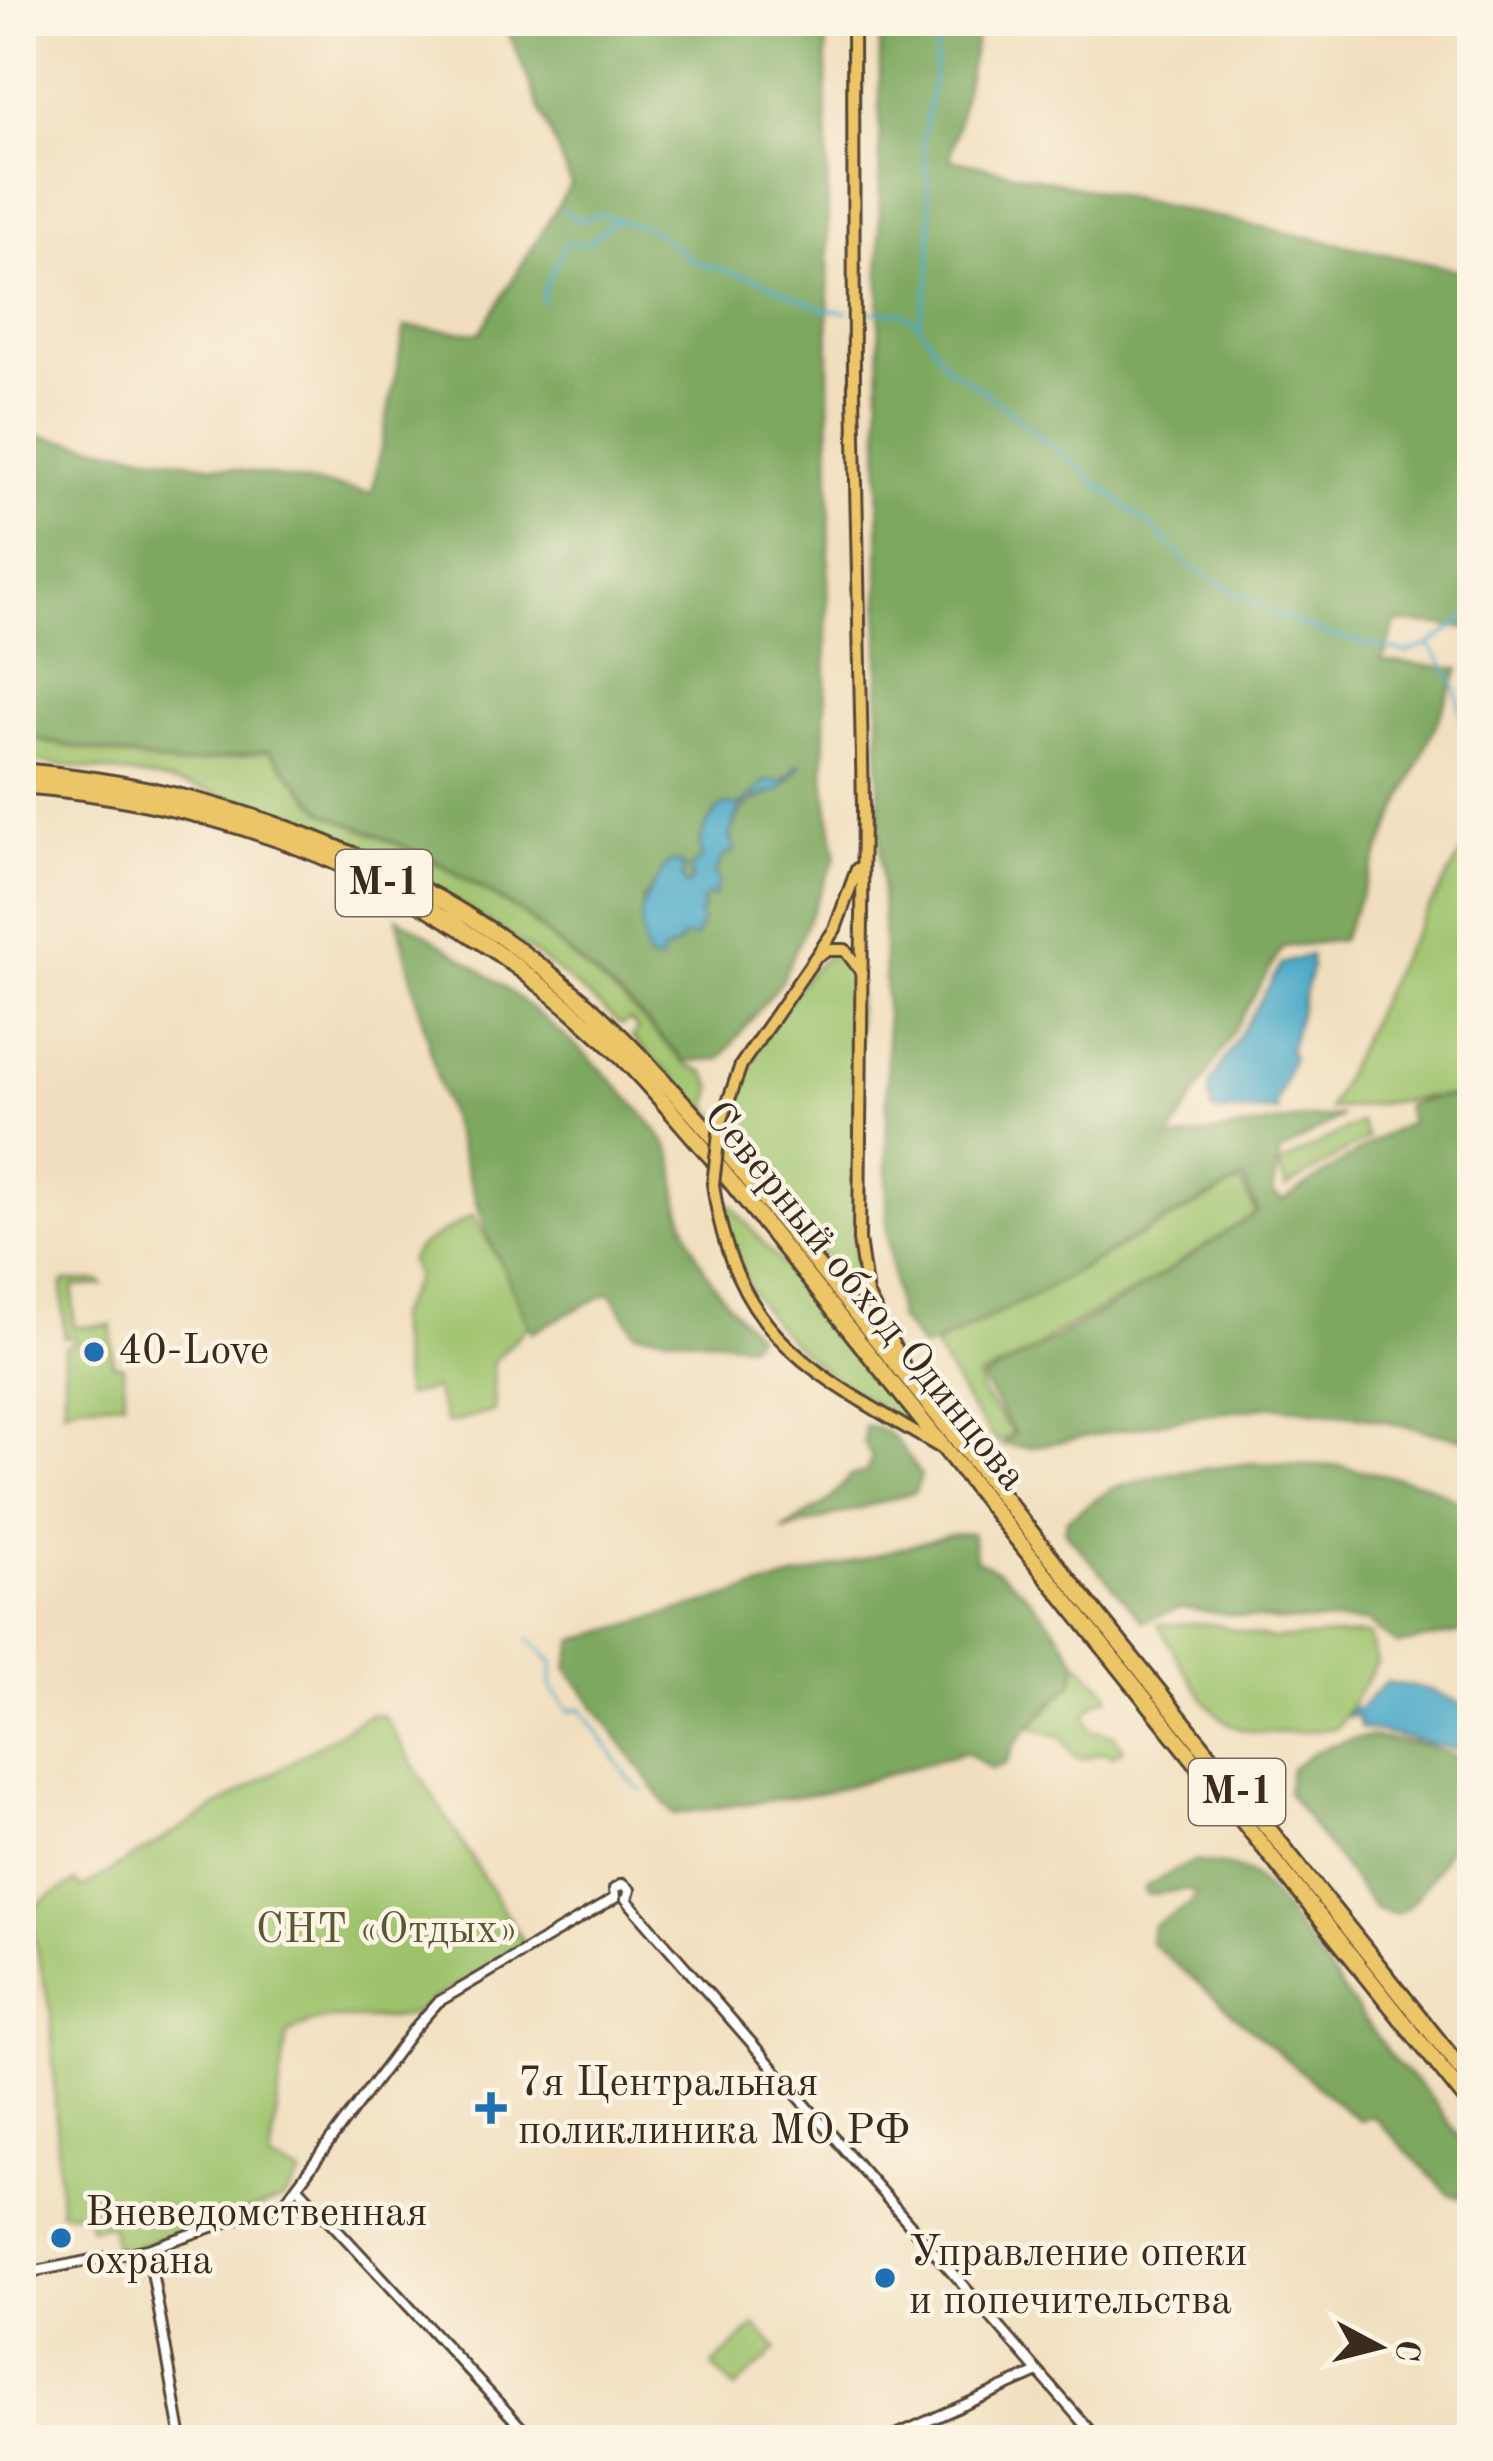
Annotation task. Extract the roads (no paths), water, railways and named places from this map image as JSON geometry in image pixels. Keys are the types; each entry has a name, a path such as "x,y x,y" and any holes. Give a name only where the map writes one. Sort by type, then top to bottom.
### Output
{"highway":[{"name":"Северный обход Одинцова","path":"21,772 159,791 281,825 401,876 543,968 609,1026 700,1121 1472,2084"},
{"name":"Северный обход Одинцова","path":"21,784 108,794 247,828 396,888 482,940 597,1032 651,1087 1472,2111"}],"main road":[{"name":"М-1","path":"853,21 854,391 863,806 862,1271 876,1318 940,1421"},
{"name":"М-1","path":"863,806 852,892 836,929 741,1065 720,1125 713,1184 721,1233 735,1275 769,1330 807,1366 945,1450"},
{"path":"813,961 828,950 845,950 857,962 862,979"}],"street":[{"path":"276,2206 297,2186 438,2002 621,1898 1098,2440"},
{"path":"297,2186 533,2440"},
{"path":"21,2274 148,2249 276,2206 315,2206"},
{"path":"148,2249 182,2440"},
{"path":"885,2440 1038,2372"}],"water":[{"path":"798,764 780,790 749,800 737,814 730,835 735,850 724,856 714,875 719,879 714,897 707,895 701,903 704,908 698,915 702,919 696,937 682,938 662,953 661,962 648,960 641,929 643,908 668,863 684,868 686,886 692,881 690,869 702,858 705,829 723,805 739,806 767,781 786,781"},
{"path":"1310,955 1311,969 1289,1051 1293,1056 1275,1107 1278,1111 1214,1112 1210,1084 1282,964"},
{"path":"1386,1682 1431,1690 1469,1707 1472,1753 1361,1728 1357,1716 1345,1716"}],"waterway":[{"path":"919,322 930,277 931,217 923,140 936,61 937,21"},
{"path":"563,210 581,220 598,214 651,229 695,262 760,280 823,309 848,312"},
{"path":"542,302 565,243 587,243 616,220"},
{"path":"861,312 901,312 918,323 948,368 979,387 1156,531 1192,567 1279,616 1328,635 1406,653 1429,645 1467,618 1472,607"},
{"path":"1430,647 1454,685 1462,729 1472,734"},
{"path":"529,1638 553,1662 551,1687 570,1711 581,1708 642,1791"}],"place":[{"name":"40-Love","path":"94,1352"},
{"name":"7я Центральная поликлиника МО РФ","path":"491,2108"},
{"name":"Вневедомственная охрана","path":"61,2238"},
{"name":"Управление опеки и попечительства","path":"885,2278"}],"park label":[{"name":"СНТ «Отдых»","path":"387,1931"}]}
